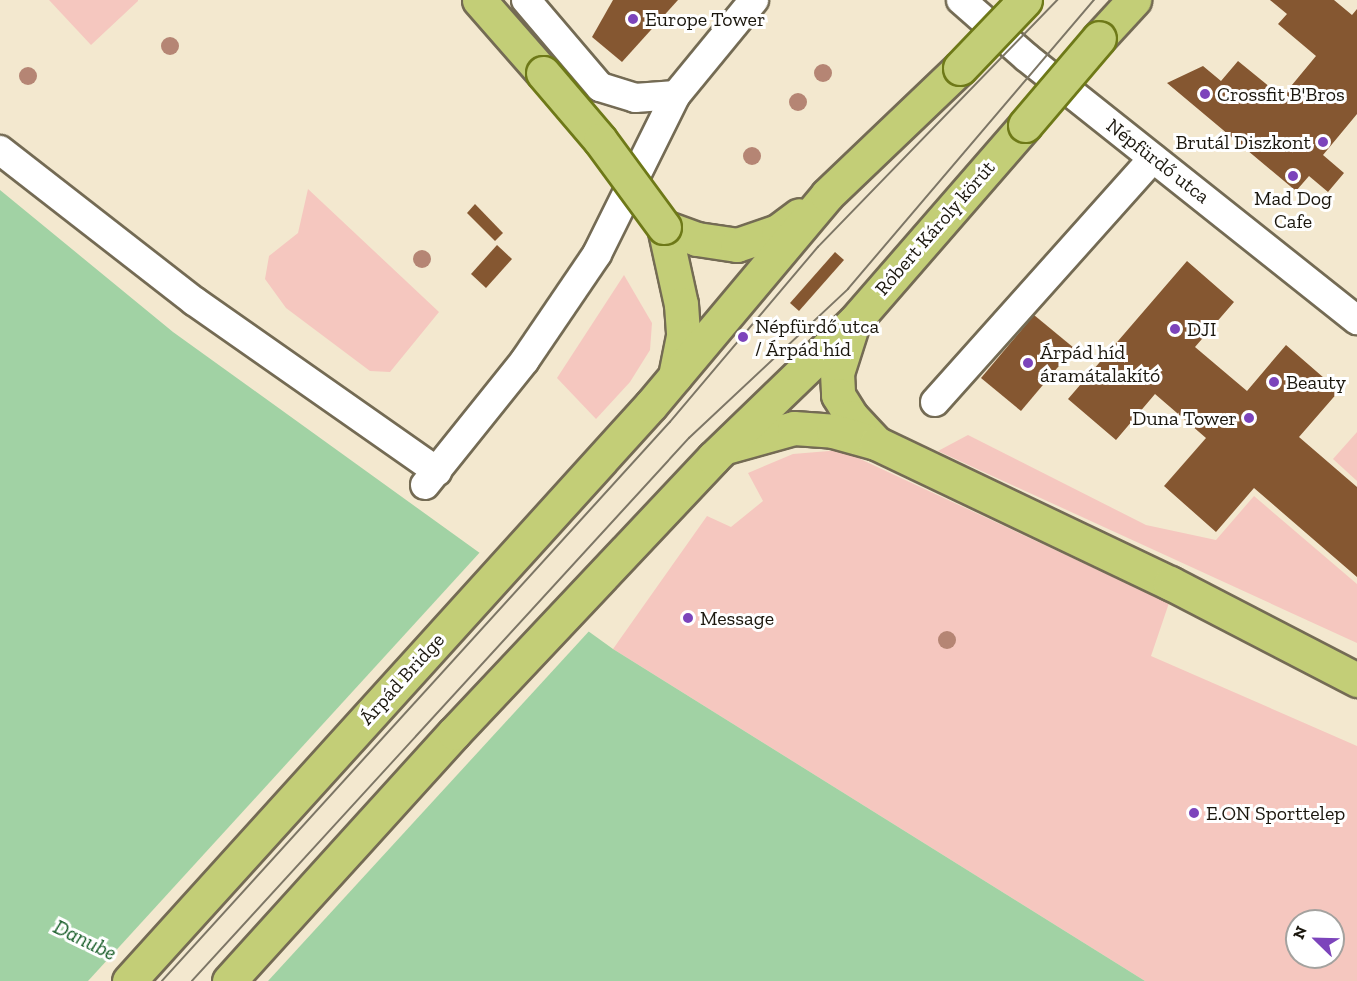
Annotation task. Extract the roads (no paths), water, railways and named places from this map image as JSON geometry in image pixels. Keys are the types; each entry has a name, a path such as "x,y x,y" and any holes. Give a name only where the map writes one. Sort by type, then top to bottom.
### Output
{"main road":[{"path":"479,0 600,140 664,227 681,304 683,336 674,377"},
{"path":"674,377 827,195 960,68 1025,0"},
{"name":"Róbert Károly körút","path":"719,453 854,322 1134,0"},
{"path":"664,227 697,239 737,245 751,243 778,231 827,195"},
{"path":"854,322 837,373 838,395 852,417 876,443"},
{"name":"Árpád Bridge","path":"129,981 674,377"},
{"path":"229,981 454,733 719,453 794,428 832,431 876,443 928,466 1170,583 1357,680"}],"street":[{"path":"526,0 600,87 635,98 676,95"},
{"path":"0,150 194,301 431,478 525,360 597,254 676,95 754,0"},
{"name":"Népfürdő utca","path":"961,0 1153,158 1352,306"},
{"path":"935,402 1153,158"}],"water":[{"name":"Danube","path":"0,190 173,332 613,649 1145,981 0,981"}],"tram line":[{"path":"162,981 670,422 818,247 1057,0"},
{"path":"192,981 689,438 848,289 1094,0"}],"place":[{"name":"Europe Tower","path":"633,19"},
{"name":"Crossfit B'Bros","path":"1205,94"},
{"name":"Brutál Diszkont","path":"1323,142"},
{"name":"Mad Dog Cafe","path":"1293,176"},
{"name":"DJI","path":"1175,329"},
{"name":"Népfürdő utca / Árpád híd","path":"743,337"},
{"name":"Árpád híd áramátalakító","path":"1028,363"},
{"name":"Beauty","path":"1274,382"},
{"name":"Duna Tower","path":"1249,418"},
{"name":"Message","path":"688,618"},
{"name":"E.ON Sporttelep","path":"1194,813"}]}
